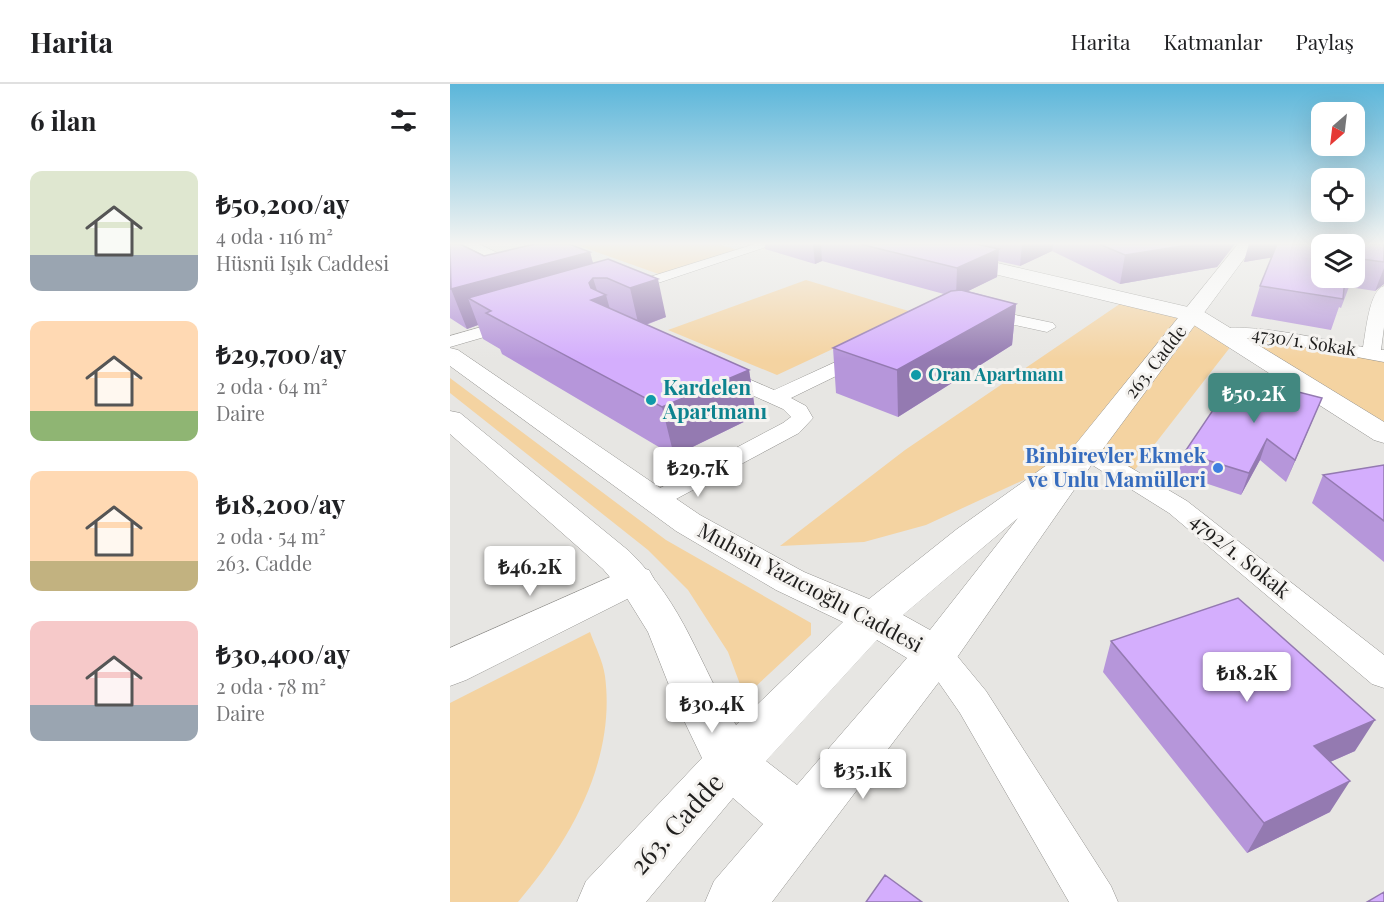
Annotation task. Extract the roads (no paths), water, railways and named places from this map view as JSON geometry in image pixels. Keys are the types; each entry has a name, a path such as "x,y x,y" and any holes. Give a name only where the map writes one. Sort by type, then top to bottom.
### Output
{"street":[{"path":"1054,282 1193,315 1384,434"},
{"name":"263. Cadde","path":"607,902 732,762 873,618 961,544 1086,451 1218,282"},
{"name":"Muhsin Yazıcıoğlu Caddesi","path":"450,355 654,501 790,581 873,618 936,654"},
{"path":"450,419 616,560 635,579 659,615 705,716 732,762 770,798 801,821"},
{"path":"735,902 936,654 1086,451"},
{"path":"450,668 635,579"}],"lane":[{"path":"610,294 648,282"},
{"path":"1378,355 1381,295 1384,291"},
{"path":"450,342 530,318"},
{"path":"962,322 1006,318 1047,327"},
{"name":"4730/1. Sokak","path":"1223,334 1255,333 1378,355"},
{"path":"775,398 876,349"},
{"path":"654,501 798,423 802,418 798,411 775,398 703,365"},
{"name":"4792/1. Sokak","path":"1086,451 1178,507 1384,674"},
{"path":"936,654 973,702 1095,902"}],"place":[{"name":"Oran Apartmanı","path":"916,375"},
{"name":"Kardelen Apartmanı","path":"651,400"},
{"name":"Binbirevler Ekmek ve Unlu Mamülleri","path":"1218,468"}]}
